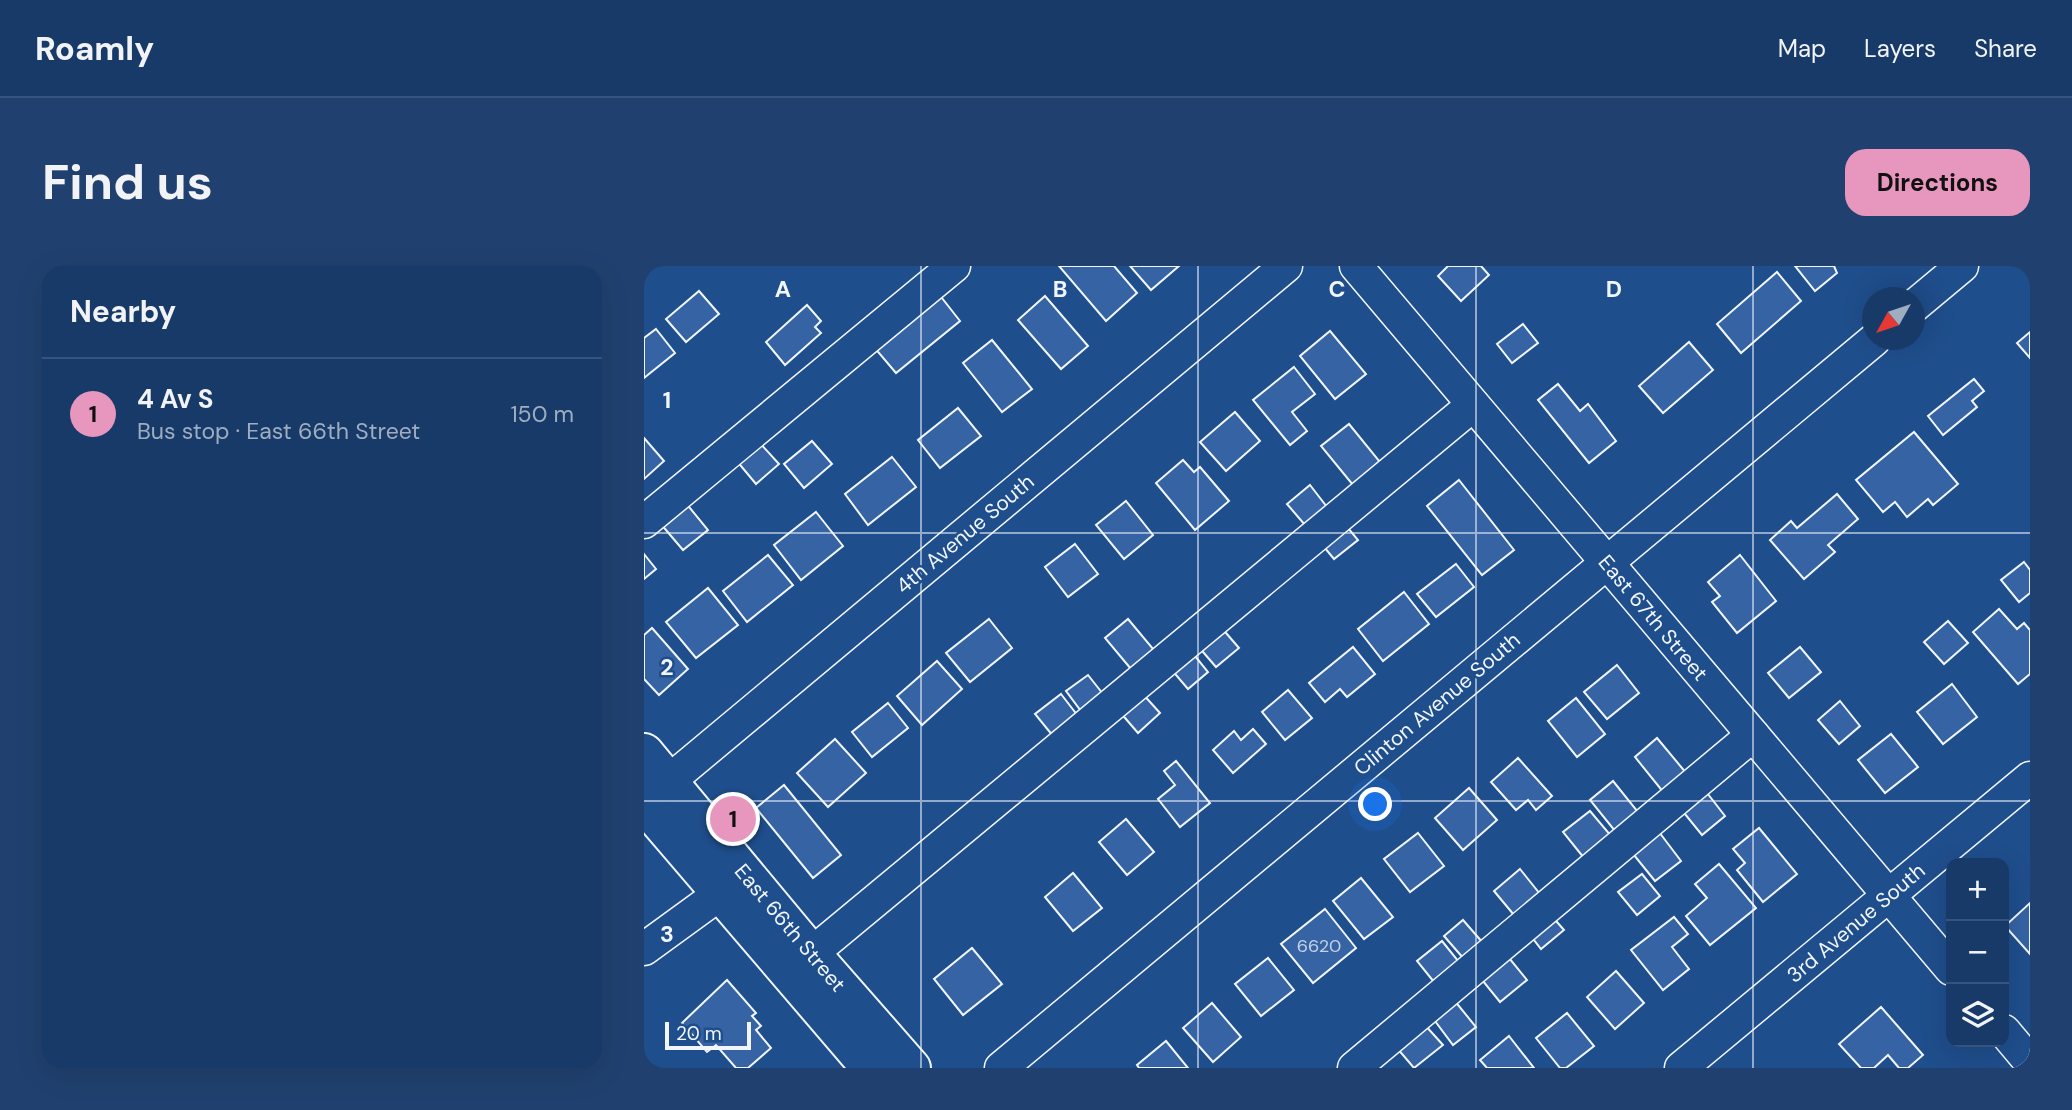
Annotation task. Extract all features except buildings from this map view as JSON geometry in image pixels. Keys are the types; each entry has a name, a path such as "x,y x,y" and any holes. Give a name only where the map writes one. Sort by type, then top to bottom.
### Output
{"main road":[{"name":"East 66th Street","path":"644,753 652,795 721,892 870,1068"},
{"name":"East 66th Street","path":"652,795 811,954 911,1068"}],"street":[{"path":"644,522 954,266"},
{"name":"4th Avenue South","path":"652,795 1286,266"},
{"name":"East 67th Street","path":"1356,266 1946,963"},
{"path":"1925,297 1962,266"},
{"name":"Clinton Avenue South","path":"1000,1068 1862,350"},
{"path":"811,954 1473,405"},
{"path":"1354,1068 1753,735"},
{"name":"3rd Avenue South","path":"1681,1068 2030,778"},
{"path":"644,948 721,892"},
{"path":"2009,1037 2030,1062 2025,1068"}],"place":[{"name":"4 Av S","path":"733,819"}]}
